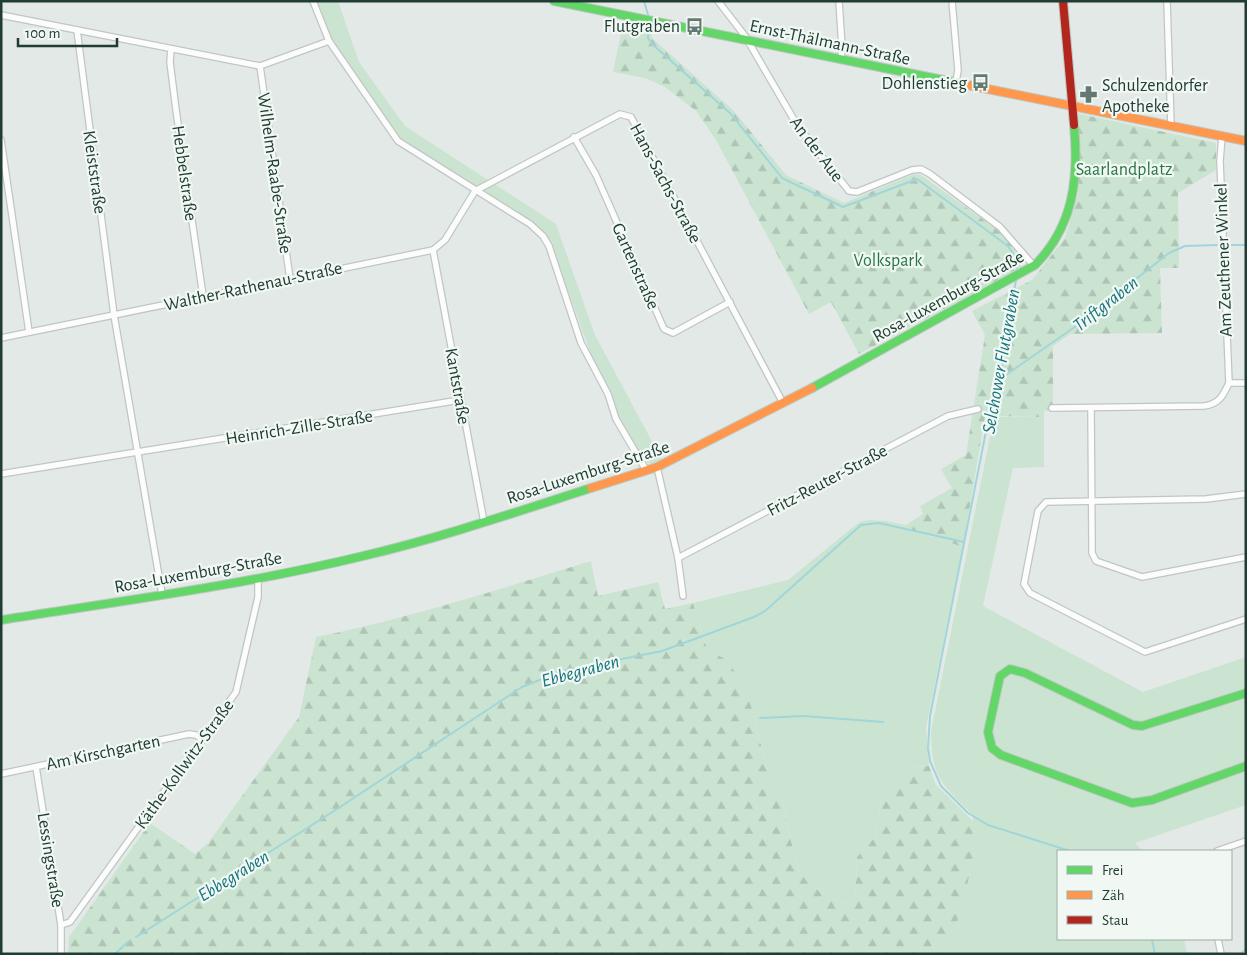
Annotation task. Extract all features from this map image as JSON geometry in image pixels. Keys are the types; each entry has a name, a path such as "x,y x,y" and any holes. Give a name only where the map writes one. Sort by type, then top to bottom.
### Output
{"street":[{"path":"313,1 329,41 398,141 530,224 545,239 581,342 608,394 616,419 638,453 646,470"},
{"name":"Ernst-Thälmann-Straße","path":"554,1 1246,141"},
{"path":"718,1 748,40"},
{"path":"839,1 841,60"},
{"path":"952,1 958,70 956,82"},
{"name":"Rosa-Luxemburg-Straße","path":"1,620 258,579 364,556 484,522 657,467 783,403 1009,282 1034,266 1058,235 1071,203 1076,172 1063,1"},
{"path":"1166,1 1171,126"},
{"path":"1,15 260,66 329,41"},
{"name":"Kleiststraße","path":"77,30 114,315"},
{"name":"An der Aue","path":"748,40 797,125 849,191 857,192 912,170 921,170 930,174 1000,227 1034,266"},
{"name":"Hebbelstraße","path":"171,49 170,62 176,110 203,296"},
{"name":"Wilhelm-Raabe-Straße","path":"260,66 290,279"},
{"name":"Hans-Sachs-Straße","path":"475,190 574,136 620,114 631,117 783,403"},
{"name":"Gartenstraße","path":"574,136 596,175 664,329 672,333 730,302"},
{"name":"Am Zeuthener Winkel","path":"1222,136 1220,161 1229,383"},
{"path":"1,140 29,332"},
{"path":"433,250 445,240 475,190"},
{"name":"Walther-Rathenau-Straße","path":"1,338 433,250"},
{"name":"Kantstraße","path":"433,250 484,522"},
{"path":"114,315 162,594"},
{"path":"1052,408 1211,405 1222,397 1229,383 1246,383"},
{"name":"Heinrich-Zille-Straße","path":"1,474 460,400"},
{"path":"1091,408 1092,553 1096,561 1142,577 1246,557"},
{"name":"Fritz-Reuter-Straße","path":"678,558 948,416 978,409"},
{"path":"657,467 678,558 683,596"},
{"path":"1246,494 1206,499 1050,500 1041,506 1024,579 1024,584 1030,593 1145,652 1246,620"},
{"name":"Käthe-Kollwitz-Straße","path":"61,924 70,922 203,740 238,688 258,597 258,579"},
{"path":"1246,693 1142,726 1132,725 1025,673 1010,669 1000,676 988,732 992,748 1001,755 1132,803 1152,800 1246,766"},
{"name":"Am Kirschgarten","path":"1,774 189,734 196,735 203,740"},
{"name":"Lessingstraße","path":"36,767 61,924 61,954"},
{"path":"1220,850 1246,842"},
{"path":"1218,940 1221,954"}],"green space":[{"path":"317,1 338,1 359,62 405,126 556,224 595,335 663,462 654,465 646,462 622,425 592,357 547,237 530,221 401,140 390,127 331,40"},
{"name":"Volkspark","path":"623,24 651,30 652,38 734,111 786,175 844,203 914,174 921,175 1002,233 1013,247 1022,268 859,354 831,302 809,314 716,140 696,111 665,87 645,78 613,72"},
{"name":"Saarlandplatz","path":"1075,113 1216,143 1216,170 1178,193 1179,268 1160,268 1162,333 1070,334 1053,346 1053,411 1044,411 1044,417 985,416 963,547 886,521 906,525 923,514 920,506 952,488 941,469 966,455 985,335 972,311 1032,280 1065,238 1078,194 1079,150"},
{"path":"994,417 1044,417 1044,467 1013,468 983,606 1143,692 1246,657 1246,805 1135,843 1142,850 1057,850 1057,940 1184,940 1187,954 948,954 973,858 973,815 941,780 933,760 931,732"},
{"path":"869,520 886,521 963,547 926,727 929,766 909,767 895,781 883,789 875,837 857,857 855,903 839,902 814,888 800,873 782,799 771,785 750,702 725,659 707,649 693,603 788,580 860,522"},
{"path":"591,561 598,596 658,582 665,609 693,603 707,649 725,659 736,673 750,702 771,785 782,799 800,873 814,888 839,902 855,903 857,857 875,837 883,789 895,781 909,767 929,766 936,785 973,821 973,858 948,954 68,954 69,937 150,823 195,854 208,843 299,717 316,637 420,612"}],"waterway":[{"name":"Selchower Flutgraben","path":"644,1 649,18"},
{"name":"Selchower Flutgraben","path":"648,23 648,38 652,44 731,114 782,178 843,207 917,179 1008,246 1016,258 1017,273"},
{"name":"Triftgraben","path":"1000,379 1079,324 1169,253 1185,246 1217,245"},
{"name":"Triftgraben","path":"1231,245 1246,245"},
{"name":"Selchower Flutgraben","path":"1016,280 999,380 989,416 930,716 928,748 930,761 941,786 968,813 988,825 1067,850"},
{"name":"Ebbegraben","path":"136,937 334,811 522,687 562,671 662,651 754,617 765,611 861,525 879,523 964,542"},
{"path":"760,718 803,716 883,722"},
{"name":"Selchower Flutgraben","path":"1152,940 1155,954"},
{"name":"Ebbegraben","path":"115,954 129,941"}],"traffic: fast":[{"path":"554,1 958,83"},
{"path":"812,388 1035,265 1048,250 1058,234 1071,200 1076,163 1074,125"},
{"path":"1,620 183,592 273,576 363,556 421,541 591,488"},
{"path":"1246,693 1142,726 1133,725 1025,673 1010,669 1000,676 988,732 992,748 1001,755 1132,803 1152,800 1246,766"}],"traffic: slow":[{"path":"958,83 1246,141"},
{"path":"591,488 657,467 812,388"}],"traffic: jam":[{"path":"1063,1 1074,125"}],"place":[{"name":"Flutgraben","path":"694,26"},
{"name":"Dohlenstieg","path":"981,83"},
{"name":"Schulzendorfer Apotheke","path":"1088,95"}]}
